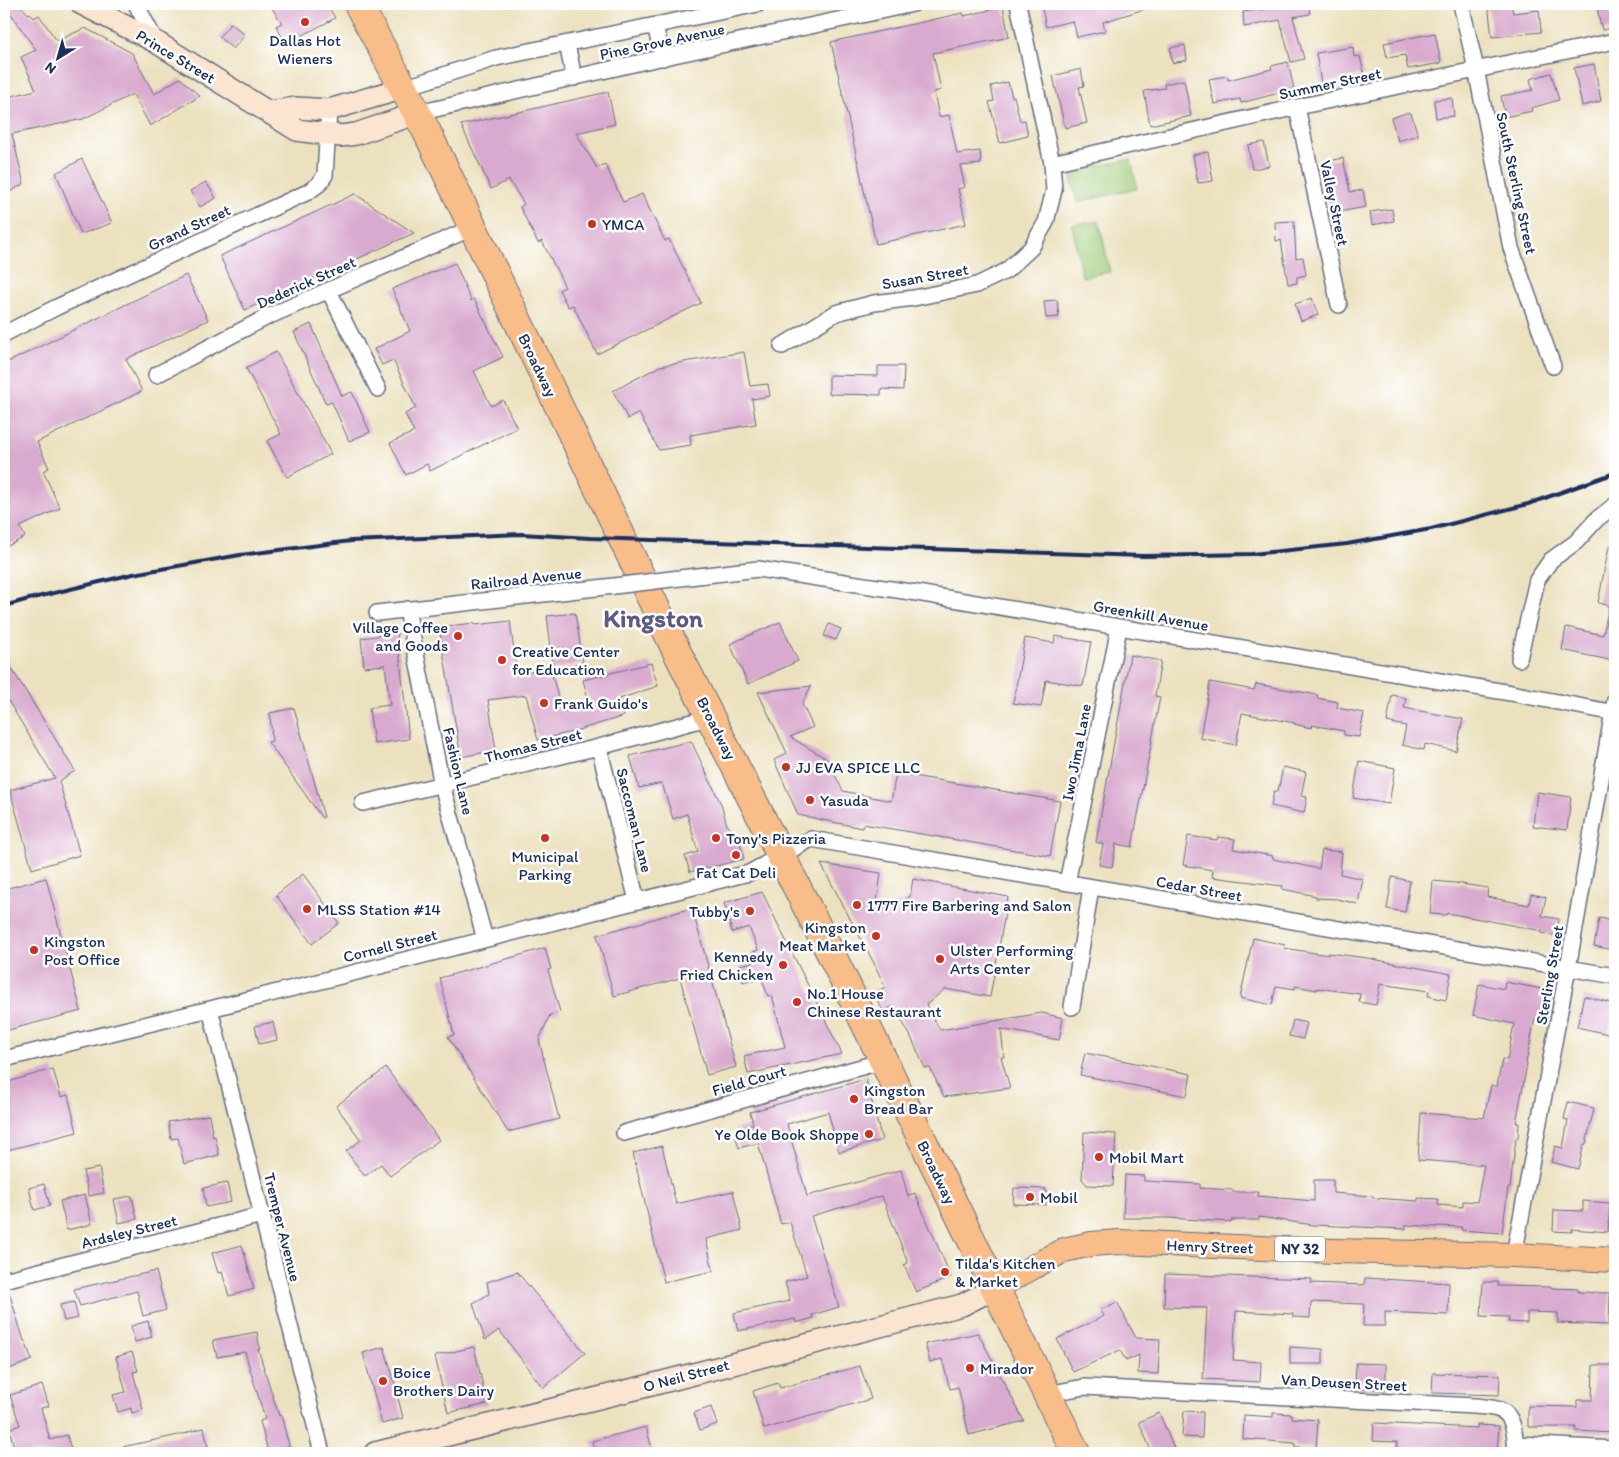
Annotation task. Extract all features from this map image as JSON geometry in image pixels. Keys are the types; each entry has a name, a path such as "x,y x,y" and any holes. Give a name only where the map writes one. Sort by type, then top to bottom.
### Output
{"highway":[{"name":"Broadway","path":"358,4 418,113 673,644 782,856 1076,1453"}],"main road":[{"name":"Henry Street","path":"995,1288 1064,1250 1091,1244 1118,1242 1615,1260"}],"street":[{"name":"Prince Street","path":"82,4 156,42 297,130 341,136 356,134 418,113"},
{"path":"136,4 156,42"},
{"name":"Pine Grove Avenue","path":"404,88 496,58 758,4"},
{"name":"Pine Grove Avenue","path":"418,113 663,58 850,11 913,4"},
{"name":"Susan Street","path":"782,346 836,313 874,303 914,298 977,285 1006,271 1031,248 1046,222 1054,190 1052,163 1018,4"},
{"name":"South Sterling Street","path":"1461,4 1476,69 1511,248 1553,366"},
{"path":"655,26 663,58"},
{"name":"Summer Street","path":"1052,163 1297,107 1615,41"},
{"path":"567,44 574,78"},
{"path":"269,112 296,108 329,110 404,88"},
{"name":"Valley Street","path":"1297,107 1339,305"},
{"name":"Grand Street","path":"4,334 57,307 308,192 319,184 325,175 329,110"},
{"name":"Dederick Street","path":"156,375 267,317 472,228"},
{"path":"329,291 378,389"},
{"path":"1519,659 1537,580 1551,560 1576,542 1597,519 1615,505"},
{"name":"Greenkill Avenue","path":"680,578 758,569 917,593 1511,693 1615,708"},
{"name":"Railroad Avenue","path":"377,613 680,578"},
{"name":"Fashion Lane","path":"407,609 442,784 485,939"},
{"name":"Iwo Jima Lane","path":"1068,883 1119,628"},
{"name":"Sterling Street","path":"1514,1255 1615,708"},
{"name":"Thomas Street","path":"363,803 599,747 711,717"},
{"name":"Saccoman Lane","path":"599,747 637,901"},
{"name":"Cedar Street","path":"782,856 811,839 1615,976"},
{"name":"Cornell Street","path":"4,1059 210,1009 750,872 782,856"},
{"path":"1072,1008 1091,887"},
{"name":"Tremper Avenue","path":"210,1009 322,1453"},
{"name":"Field Court","path":"624,1133 883,1061"},
{"name":"Ardsley Street","path":"4,1280 262,1216"},
{"name":"O Neil Street","path":"375,1453 643,1387 962,1305 995,1288"},
{"name":"Van Deusen Street","path":"1047,1394 1084,1387 1476,1406 1502,1410 1512,1421 1515,1449 1615,1449"}],"green space":[{"path":"1131,159 1137,189 1077,202 1070,172"},
{"path":"1099,221 1110,272 1082,277 1072,225"}],"building":[{"path":"4,4 19,4 34,18 39,15 57,41 85,28 132,53 154,94 180,78 200,96 150,126 133,94 83,119 12,134 24,184 4,195 4,98 36,90 21,57 36,50"},
{"name":"Dallas Hot Wieners","path":"269,4 327,4 335,18 286,44 276,26 282,23"},
{"path":"1041,4 1151,4 1151,7 1103,22 1105,31 1077,37 1073,21 1046,27"},
{"path":"1273,4 1292,4 1293,7 1309,5 1310,14 1293,17 1304,59 1291,62 1280,20 1244,27 1243,12 1274,8"},
{"path":"1488,4 1511,4 1513,13 1539,10 1541,32 1492,37"},
{"path":"1596,4 1610,4 1615,27 1602,30"},
{"path":"1003,7 1009,37 933,53 941,90 934,92 939,117 949,115 957,154 980,151 981,164 960,166 965,187 958,189 966,224 876,244 831,42 963,13 964,16"},
{"path":"231,23 245,35 233,49 219,37"},
{"path":"1435,33 1441,63 1408,69 1405,55 1387,58 1384,43"},
{"path":"1185,45 1187,60 1172,63 1170,48"},
{"path":"1353,47 1354,57 1360,56 1364,74 1321,83 1316,53"},
{"path":"1288,62 1294,89 1241,103 1240,99 1214,104 1209,79 1227,76 1228,80 1272,69 1271,66"},
{"path":"1594,64 1601,101 1582,106 1574,68"},
{"path":"1081,69 1084,86 1079,87 1087,123 1065,128 1053,76"},
{"path":"1551,73 1559,100 1531,108 1532,111 1505,117 1501,96 1533,90 1530,79"},
{"path":"1184,80 1191,116 1150,125 1144,91 1165,88 1164,84"},
{"path":"1008,82 1012,97 1014,96 1020,121 1025,120 1028,136 1000,143 989,102 994,101 991,86"},
{"name":"YMCA","path":"608,92 615,124 576,133 597,168 605,164 623,202 642,194 665,241 669,239 701,303 597,354 573,305 568,307 559,290 565,287 542,241 538,243 520,207 524,204 509,180 491,189 461,125"},
{"path":"1452,98 1454,116 1436,118 1434,100"},
{"path":"1411,113 1418,135 1398,141 1391,118"},
{"path":"1264,142 1269,166 1252,169 1248,145"},
{"path":"1208,152 1213,181 1198,183 1193,155"},
{"path":"1343,158 1350,192 1363,190 1366,207 1333,213 1330,196 1332,195 1325,162"},
{"path":"82,159 112,223 81,234 56,173"},
{"path":"206,182 216,198 200,207 190,191"},
{"path":"355,194 414,233 245,310 220,256"},
{"path":"1392,209 1394,221 1372,225 1370,212"},
{"path":"1294,221 1296,258 1303,257 1306,275 1297,277 1297,283 1288,284 1281,240 1276,241 1275,222"},
{"path":"455,263 471,301 474,299 503,357 474,371 491,406 503,400 517,428 430,471 427,464 406,475 390,443 414,432 405,414 416,408 393,360 382,365 374,349 410,331 392,289"},
{"path":"186,275 208,320 126,359 142,391 37,442 49,468 43,471 60,508 20,527 25,537 4,548 4,364"},
{"path":"1312,298 1318,315 1301,321 1295,304"},
{"path":"1057,300 1059,317 1046,318 1044,301"},
{"path":"311,324 342,396 352,392 370,432 349,441 332,402 326,404 294,332"},
{"path":"276,352 331,454 287,477 267,441 281,434 246,368"},
{"path":"744,352 750,386 768,384 770,396 752,399 756,424 690,435 691,445 659,450 639,413 628,419 613,391 660,366"},
{"path":"878,366 904,366 903,390 881,389 881,395 829,394 829,375 878,376"},
{"path":"1609,546 1615,547 1614,661 1562,650 1566,627 1603,635 1609,606 1612,606 1598,603"},
{"path":"575,613 583,662 554,670 547,616"},
{"path":"510,621 517,675 550,667 562,712 590,706 583,680 651,663 658,686 619,699 624,716 538,740 526,695 488,700 496,750 461,757 439,627"},
{"path":"780,622 798,661 748,684 730,644"},
{"path":"829,624 841,629 836,640 824,636"},
{"path":"397,633 409,739 374,744 369,708 390,705 385,665 364,667 361,638"},
{"path":"1055,636 1091,642 1083,686 1046,680 1041,707 1013,703 1025,638 1054,643"},
{"path":"1130,655 1161,661 1155,696 1160,697 1132,847 1116,844 1112,867 1099,865 1103,844 1096,842"},
{"path":"4,656 75,771 59,781 80,855 32,869 10,790 55,778 4,694"},
{"path":"1210,682 1254,690 1256,684 1318,695 1317,698 1338,702 1337,708 1364,713 1359,737 1344,735 1344,731 1312,725 1311,728 1242,713 1236,745 1200,738"},
{"path":"811,686 802,704 813,727 790,737 827,759 843,791 891,801 896,773 1060,801 1050,856 863,824 862,828 798,815 774,760 787,753 758,692"},
{"path":"1392,695 1406,698 1404,708 1463,719 1456,751 1425,744 1424,750 1402,745 1406,726 1387,722"},
{"path":"294,708 324,817 322,818 268,742 272,741 270,713"},
{"path":"691,741 721,804 727,825 740,842 744,859 690,872 685,856 698,852 687,814 673,819 662,783 639,788 630,756"},
{"path":"1359,761 1395,768 1389,804 1353,798"},
{"path":"1283,767 1306,772 1301,796 1307,797 1304,813 1271,806 1274,791 1278,791"},
{"path":"1537,792 1571,797 1567,830 1533,826"},
{"path":"1188,836 1217,840 1218,837 1235,839 1233,849 1273,856 1273,859 1319,869 1322,850 1342,852 1340,874 1363,879 1358,904 1337,899 1316,898 1316,896 1282,889 1283,886 1212,877 1213,870 1183,865"},
{"path":"821,864 881,873 875,914 910,897 913,879 1008,897 990,997 945,989 926,1005 940,1030 1042,1013 1063,1018 1059,1040 1001,1029 1004,1057 1001,1057 1010,1088 944,1097 930,1068 925,1068 910,1035 893,1006 883,1011 874,993 885,987"},
{"name":"MLSS Station #14","path":"303,874 339,923 312,944 276,895"},
{"path":"1392,877 1410,881 1405,912 1387,909"},
{"name":"Kingston Post Office","path":"46,878 81,1011 4,1031 4,889"},
{"path":"1433,881 1488,888 1487,897 1529,905 1531,894 1546,897 1542,916 1559,919 1556,936 1541,933 1542,931 1447,913 1446,915 1430,914"},
{"path":"762,892 842,1054 748,1074 744,1056 785,1047 772,995 768,996 762,979 743,982 739,965 754,962 751,953 758,950 749,927 732,932 724,903"},
{"path":"692,908 736,1067 707,1075 680,978 614,996 597,935"},
{"path":"1599,918 1615,921 1613,950 1594,946"},
{"path":"1253,938 1285,945 1284,948 1328,955 1328,953 1367,958 1451,974 1446,1000 1428,996 1429,991 1380,984 1376,1005 1359,1002 1360,994 1295,986 1295,989 1276,986 1272,1005 1240,998"},
{"path":"545,948 551,969 548,970 560,1012 550,1015 539,1040 559,1119 508,1132 448,1037 454,1035 440,978"},
{"path":"1505,982 1547,990 1542,1019 1535,1018 1526,1063 1516,1123 1519,1123 1518,1138 1516,1138 1502,1233 1461,1230 1462,1227 1406,1225 1406,1229 1313,1225 1259,1217 1259,1220 1231,1220 1231,1222 1169,1218 1123,1218 1125,1175 1144,1176 1144,1181 1200,1184 1200,1188 1233,1190 1233,1192 1258,1192 1258,1196 1314,1201 1314,1180 1333,1180 1333,1193 1418,1201 1418,1198 1438,1199 1438,1205 1463,1207 1463,1201 1477,1202 1484,1165 1418,1160 1421,1113 1484,1118 1491,1085 1497,1087 1502,1059 1507,1060 1514,1024 1473,1015 1479,984 1504,989"},
{"path":"1584,996 1615,1004 1608,1034 1577,1027"},
{"path":"1293,1020 1307,1023 1303,1039 1289,1036"},
{"path":"273,1022 277,1040 259,1044 255,1026"},
{"path":"1085,1053 1191,1074 1187,1096 1080,1075"},
{"path":"386,1068 439,1140 390,1176 381,1164 365,1176 346,1151 361,1140 336,1106"},
{"path":"53,1069 61,1097 68,1095 77,1132 4,1151 4,1083"},
{"path":"866,1079 882,1140 839,1152 828,1112 787,1124 807,1196 901,1170 908,1196 915,1193 951,1277 916,1292 904,1265 908,1263 882,1196 811,1216 839,1307 812,1315 813,1318 796,1323 795,1319 738,1331 734,1313 790,1301 785,1282 807,1276 790,1222 781,1224 758,1143 739,1148 734,1130 753,1124 750,1112"},
{"path":"1568,1102 1594,1108 1578,1169 1551,1162 1555,1146 1563,1148 1568,1120 1564,1119"},
{"path":"209,1115 219,1155 184,1164 178,1138 171,1139 168,1122"},
{"name":"Mobil Mart","path":"1084,1132 1116,1134 1113,1186 1087,1185 1082,1179"},
{"path":"662,1146 676,1204 733,1191 742,1230 706,1239 713,1271 664,1282 633,1153"},
{"path":"99,1168 104,1193 89,1196 83,1171"},
{"path":"227,1183 231,1202 206,1207 203,1188"},
{"path":"44,1184 50,1206 34,1210 29,1188"},
{"name":"Mobil","path":"1014,1188 1046,1189 1046,1205 1013,1204"},
{"path":"85,1195 92,1224 67,1230 60,1201"},
{"path":"132,1196 137,1219 119,1223 114,1199"},
{"path":"1583,1201 1610,1203 1608,1232 1572,1229 1572,1232 1553,1231 1554,1210 1583,1211"},
{"path":"242,1245 254,1289 229,1296 222,1272 218,1273 212,1253"},
{"path":"156,1271 166,1310 143,1316 137,1291 80,1306 74,1289"},
{"path":"517,1272 585,1353 543,1388 499,1330 485,1340 473,1303 489,1294 487,1282"},
{"path":"1165,1274 1312,1279 1311,1283 1364,1285 1365,1278 1449,1283 1448,1315 1385,1312 1385,1326 1363,1326 1364,1304 1311,1302 1310,1318 1293,1317 1293,1314 1236,1311 1233,1360 1261,1362 1260,1382 1203,1379 1207,1308 1164,1307"},
{"path":"1483,1282 1498,1282 1498,1286 1552,1287 1578,1289 1578,1292 1610,1293 1609,1325 1558,1323 1558,1313 1527,1312 1527,1323 1508,1322 1509,1317 1481,1316"},
{"path":"4,1289 8,1289 32,1360 4,1371"},
{"path":"74,1302 78,1318 64,1321 60,1305"},
{"path":"1117,1302 1136,1338 1160,1339 1158,1374 1138,1373 1139,1355 1126,1361 1120,1350 1073,1372 1057,1339 1104,1316 1101,1310"},
{"path":"148,1321 152,1337 135,1342 131,1326"},
{"path":"257,1332 260,1349 258,1349 279,1416 281,1415 289,1446 268,1452 260,1421 265,1419 245,1352 217,1357 213,1340"},
{"path":"978,1333 1024,1421 969,1435 958,1387 950,1389 942,1359 930,1362 925,1344"},
{"name":"Boice Brothers Dairy","path":"384,1347 403,1418 382,1424 363,1353"},
{"path":"474,1347 487,1404 448,1413 435,1356"},
{"path":"1290,1347 1323,1349 1323,1364 1290,1364"},
{"path":"132,1352 138,1371 133,1372 143,1410 132,1413 131,1408 118,1412 113,1395 126,1392 116,1357"},
{"path":"1356,1363 1386,1364 1386,1389 1355,1388"},
{"path":"1593,1365 1613,1365 1612,1401 1615,1401 1614,1433 1576,1431 1576,1427 1528,1427 1528,1406 1577,1407 1577,1400 1592,1400"},
{"path":"860,1366 871,1399 764,1429 753,1391 778,1383 780,1388"},
{"path":"1433,1373 1500,1375 1499,1395 1432,1393"},
{"path":"42,1385 49,1406 41,1408 50,1440 67,1435 72,1453 16,1453 9,1429 20,1425 10,1395"},
{"path":"711,1407 717,1424 700,1430 694,1413"},
{"path":"1184,1411 1203,1412 1202,1438 1182,1437"},
{"path":"1159,1413 1176,1453 1152,1453 1139,1422"},
{"path":"1273,1413 1292,1414 1292,1418 1318,1420 1316,1448 1295,1447 1295,1443 1243,1439 1244,1415 1273,1417"},
{"path":"1374,1423 1477,1428 1477,1425 1499,1426 1497,1453 1397,1449 1397,1442 1373,1441"},
{"path":"646,1427 653,1453 595,1453 592,1441"},
{"path":"204,1428 209,1453 123,1453 122,1447"}],"railway":[{"path":"4,606 133,574 240,555 351,541 521,534 590,538 1144,556 1252,554 1347,544 1431,529 1528,504 1615,473"}],"place":[{"name":"Dallas Hot Wieners","path":"305,22"},
{"name":"YMCA","path":"592,224"},
{"name":"Village Coffee and Goods","path":"458,636"},
{"name":"Creative Center for Education","path":"502,660"},
{"name":"Frank Guido's","path":"544,703"},
{"name":"JJ EVA SPICE LLC","path":"786,767"},
{"name":"Yasuda","path":"810,800"},
{"name":"Municipal Parking","path":"545,838"},
{"name":"Tony's Pizzeria","path":"716,838"},
{"name":"Fat Cat Deli","path":"736,855"},
{"name":"1777 Fire Barbering and Salon","path":"857,905"},
{"name":"MLSS Station #14","path":"307,909"},
{"name":"Tubby's","path":"750,911"},
{"name":"Kingston Meat Market","path":"876,936"},
{"name":"Kingston Post Office","path":"34,950"},
{"name":"Ulster Performing Arts Center","path":"940,959"},
{"name":"Kennedy Fried Chicken","path":"783,965"},
{"name":"No.1 House Chinese Restaurant","path":"797,1002"},
{"name":"Kingston Bread Bar","path":"854,1099"},
{"name":"Ye Olde Book Shoppe","path":"869,1134"},
{"name":"Mobil Mart","path":"1099,1157"},
{"name":"Mobil","path":"1030,1197"},
{"name":"Tilda's Kitchen & Market","path":"945,1272"},
{"name":"Mirador","path":"970,1368"},
{"name":"Boice Brothers Dairy","path":"383,1381"}],"district":[{"name":"Kingston","path":"653,618"}]}
